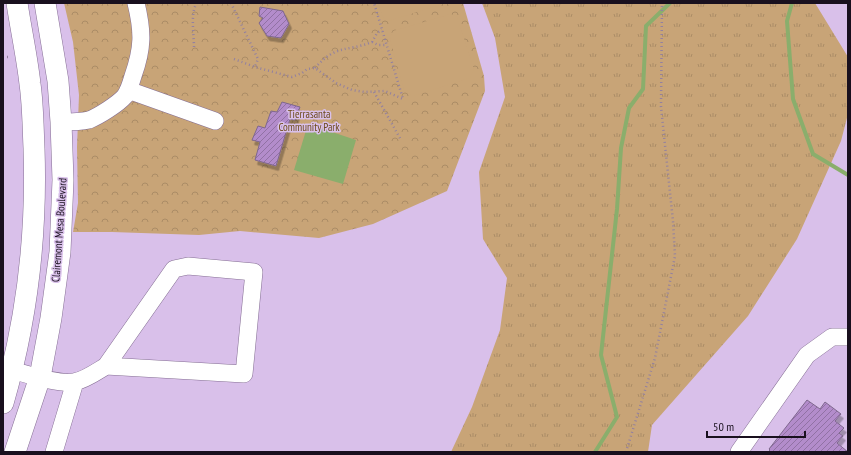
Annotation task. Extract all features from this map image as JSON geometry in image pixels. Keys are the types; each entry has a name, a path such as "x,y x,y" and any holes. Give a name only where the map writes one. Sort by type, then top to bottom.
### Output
{"main road":[{"path":"3,403 8,369 24,313 32,250 35,180 30,85 17,3"},
{"name":"Clairemont Mesa Boulevard","path":"15,452 40,377 51,318 60,252 62,180 61,122 58,82 45,3"},
{"path":"30,85 39,106 53,121 61,122"}],"street":[{"path":"61,122 89,120 110,108 124,97 136,67 142,41 140,18 136,3"},
{"path":"128,90 216,121"},
{"path":"8,369 57,381 75,382 106,366 174,269 188,266 254,272 244,374 106,366"},
{"path":"740,452 807,355 832,337 848,337"},
{"path":"54,452 75,382"}],"path":[{"path":"194,47 194,7 197,3"},
{"path":"231,3 258,59 256,67"},
{"path":"315,68 336,83 352,90 365,92 385,91 403,98 374,3"},
{"path":"626,452 654,358 675,256 662,107 662,3"},
{"path":"372,42 377,33 382,30"},
{"path":"234,59 292,78 307,69 315,68 330,54 338,50 372,42 378,45 387,45"},
{"path":"374,91 401,140"}],"green space":[{"name":"Tierrasanta Community Park","path":"64,3 463,3 484,76 485,91 447,191 373,224 319,238 240,231 199,235 73,232 78,203 77,147 79,95 73,42"},
{"path":"378,3 446,3 388,21 383,17"},
{"path":"482,3 815,3 848,57 848,114 841,141 797,239 748,316 652,425 648,452 451,452 472,407 500,330 507,278 483,239 479,172 505,97 495,38"},
{"path":"451,14 457,17 474,69 470,78 413,96 404,90 390,39 393,31"}],"shaded area":[{"path":"308,124 356,140 343,184 294,170"}],"building":[{"path":"260,7 283,11 289,24 281,38 267,36 259,23 263,18 259,16"},
{"path":"282,102 300,107 295,120 290,119 276,166 255,160 260,142 252,140 258,126 265,128 271,111 277,112"},
{"path":"807,400 820,409 825,402 841,414 835,421 844,428 839,433 843,436 837,443 848,452 768,452"}],"waterway":[{"path":"595,452 617,417 601,355 617,209 621,148 629,108 643,89 646,26 670,3"},
{"path":"792,3 787,21 793,99 813,154 848,175"}]}
